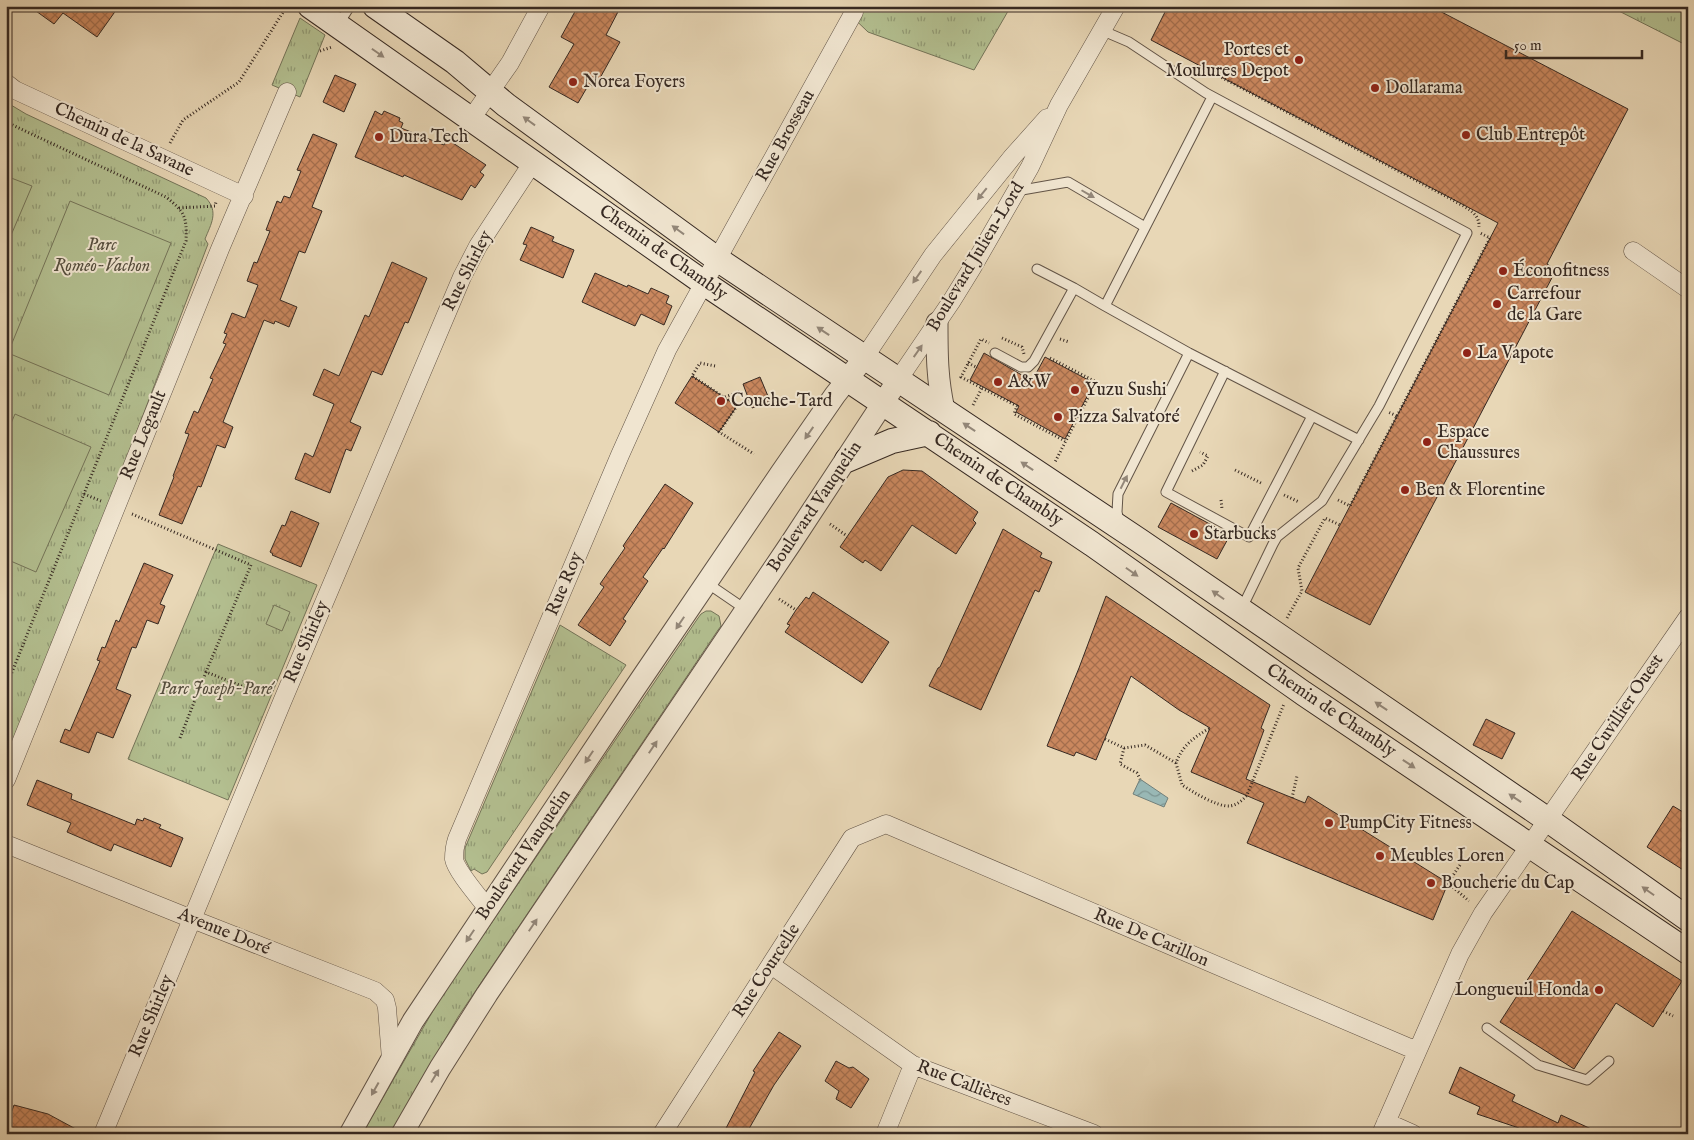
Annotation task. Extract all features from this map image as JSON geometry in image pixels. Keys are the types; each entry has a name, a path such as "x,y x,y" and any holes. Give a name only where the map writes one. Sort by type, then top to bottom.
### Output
{"main road":[{"name":"Chemin de Chambly","path":"310,6 344,16 470,118 704,283 929,433 1092,544 1303,693 1688,952"},
{"name":"Chemin de Chambly","path":"375,6 455,62 526,120 717,259 1241,610 1548,820 1688,919"},
{"path":"847,460 892,441 929,433"}],"street":[{"path":"470,118 510,63 541,6"},
{"name":"Boulevard Julien-Lord","path":"883,403 962,284 1030,167 1059,105 1116,6"},
{"name":"Rue Brosseau","path":"717,259 854,12"},
{"name":"Chemin de la Savane","path":"6,83 16,90 244,196"},
{"name":"Rue Legault","path":"7,778 220,249 288,92"},
{"name":"Boulevard Julien-Lord","path":"848,379 878,340 913,283 933,256 1013,156 1059,105"},
{"name":"Rue Shirley","path":"103,1134 282,702 471,257 533,162"},
{"path":"1633,251 1688,290"},
{"name":"Rue Roy","path":"488,909 458,869 454,860 457,839 620,454 667,350 717,259"},
{"path":"937,323 937,367 939,389 944,410"},
{"name":"Boulevard Vauquelin","path":"350,1134 413,1022 635,688 781,473 848,379"},
{"name":"Boulevard Vauquelin","path":"402,1134 435,1076 483,1001 847,460 883,403"},
{"name":"Rue Cuvillier Ouest","path":"1384,1128 1460,954 1483,913 1688,616"},
{"name":"Rue Courcelle","path":"662,1134 852,838 886,824"},
{"name":"Rue De Carillon","path":"886,824 1417,1051"},
{"name":"Avenue Doré","path":"6,844 376,991 385,1000 387,1008 392,1059"},
{"name":"Rue Callières","path":"771,965 913,1065 1094,1134"},
{"path":"885,1134 913,1065"},
{"path":"1384,1128 1413,1134"}],"lane":[{"path":"1102,30 1129,42 1212,97 1467,233 1379,406 1359,440 1322,501 1277,537 1272,544 1241,610"},
{"path":"1105,306 1212,97"},
{"path":"1015,192 1068,182 1145,227"},
{"path":"1037,269 1190,353 1359,440"},
{"path":"995,353 1021,367 1028,366 1034,361 1074,288"},
{"path":"1121,529 1117,512 1118,494 1190,353"},
{"path":"1226,371 1166,492 1249,537 1312,416"},
{"path":"708,583 745,610"},
{"path":"1487,1028 1538,1065 1587,1080 1609,1062"}],"path":[{"path":"168,146 182,120 239,82 287,6"},
{"path":"6,122 166,197 179,208 187,222 186,240 6,687"},
{"path":"179,208 215,206"},
{"path":"1397,416 1438,337"},
{"path":"1002,338 1022,346 1024,355"},
{"path":"1064,340 1069,342"},
{"path":"977,347 961,377 1017,406 1014,414 1066,441"},
{"path":"1045,355 1096,382 1051,468"},
{"path":"716,366 700,363 692,376 737,406 719,432 754,454"},
{"path":"968,363 976,367"},
{"path":"969,412 982,388"},
{"path":"724,398 739,392"},
{"path":"1332,505 1335,498 1350,506 1390,428"},
{"path":"1189,472 1202,465 1208,456"},
{"path":"1235,470 1258,481"},
{"path":"1279,492 1302,504"},
{"path":"84,494 104,502"},
{"path":"124,511 251,565 180,738"},
{"path":"1277,636 1302,591 1298,568 1329,512"},
{"path":"1325,518 1340,526"},
{"path":"830,524 847,536"},
{"path":"779,598 796,610"},
{"path":"206,672 282,702"},
{"path":"1210,728 1190,740 1178,756 1176,764 1182,785 1206,799 1230,806 1240,802 1247,795 1287,697"},
{"path":"1105,740 1124,748 1145,745 1176,764"},
{"path":"1124,748 1120,764 1137,773 1140,779"},
{"path":"1292,798 1297,776"},
{"path":"1460,865 1448,883 1483,913"},
{"path":"1663,1011 1673,1016"}],"green space":[{"path":"841,6 1011,6 974,70 868,32"},
{"path":"1609,6 1688,6 1688,46"},
{"path":"300,18 325,35 300,97 272,85"},
{"name":"Parc Roméo-Vachon","path":"6,102 26,114 206,198 212,208 213,218 205,239 208,244 6,776 6,666 9,659 6,658"},
{"path":"6,176 32,186 6,247"},
{"path":"70,201 171,243 109,395 8,353"},
{"path":"15,414 91,447 36,572 6,559 6,435"},
{"name":"Parc Joseph-Paré","path":"218,544 317,585 228,800 128,759"},
{"path":"274,605 290,612 282,631 266,624"},
{"path":"706,611 711,611 719,616 721,626 458,1017 391,1134 362,1134 438,1002 698,618"},
{"path":"560,625 626,665 487,872 482,874 474,869 471,871 465,859 465,848"}],"water":[{"path":"1140,779 1168,798 1164,807 1133,794"}],"building":[{"path":"29,6 119,6 97,37 63,13 54,24"},
{"path":"578,6 621,6 606,35 620,42 595,87 589,84 578,103 549,87 574,44 561,37"},
{"name":"Carrefour de la Gare","path":"1168,6 1430,6 1628,109 1547,264 1556,270 1370,625 1305,592 1498,223 1151,40"},
{"path":"335,75 356,84 344,112 323,102"},
{"path":"375,111 382,115 384,111 400,118 399,121 403,123 401,128 444,145 447,139 486,165 480,172 484,175 475,188 471,185 462,200 404,175 403,177 355,157"},
{"path":"313,134 337,144 312,207 322,211 305,253 299,251 280,300 297,307 289,327 275,321 274,324 264,320 223,422 233,427 225,448 217,445 201,487 198,486 182,524 159,515 189,434 185,433 194,411 198,413 213,379 210,378 226,344 223,343 227,334 224,333 232,313 245,318 258,285 247,281 254,262 257,263 270,231 266,230 277,201 281,203 284,196 290,198 301,171 297,170"},
{"path":"531,227 554,237 552,241 574,250 563,278 520,260 527,245 523,244"},
{"path":"392,262 427,278 408,323 405,322 382,375 372,371 350,422 361,427 351,451 346,449 330,493 295,479 305,453 313,457 334,404 313,395 324,369 339,376 365,315 369,317"},
{"path":"595,273 648,294 651,288 669,296 666,303 672,306 664,325 641,314 635,326 582,302"},
{"path":"984,353 1032,381 1045,357 1094,383 1065,439 1016,412 1019,406 970,380"},
{"path":"692,376 737,406 719,432 675,403"},
{"path":"760,377 770,401 752,408 743,384"},
{"path":"903,470 922,471 978,512 973,520 976,523 956,554 912,525 881,571 865,560 863,563 840,547 888,477"},
{"path":"665,484 693,503 664,549 643,577 648,581 623,619 626,621 610,646 578,625 604,587 600,584 625,548 623,546"},
{"path":"1171,503 1230,535 1217,559 1158,527"},
{"path":"291,511 319,523 301,567 272,555 270,552 282,525 285,526"},
{"path":"1003,529 1042,553 1040,557 1052,562 1039,592 1035,590 981,710 929,686 940,667"},
{"path":"144,563 173,575 160,604 165,606 158,624 147,620 136,648 132,647 116,689 131,695 113,738 97,732 89,753 60,742 65,729 70,731 100,661 97,660 102,647 105,648 116,620 119,622"},
{"path":"813,592 889,642 862,683 785,632 790,625 787,624 796,610 806,597 809,599"},
{"path":"1106,596 1270,705 1261,728 1264,730 1246,779 1305,803 1308,796 1448,883 1433,920 1247,843 1264,803 1191,772 1210,728 1179,710 1131,676 1096,760 1076,752 1074,756 1047,746"},
{"path":"1486,719 1515,733 1502,759 1473,745"},
{"path":"37,780 72,794 71,799 135,825 137,819 143,821 144,818 161,825 159,828 183,838 171,867 114,844 111,851 67,832 71,823 27,805"},
{"path":"1673,806 1688,815 1688,873 1647,847"},
{"name":"Longueuil Honda","path":"1572,911 1682,981 1653,1027 1616,1003 1574,1069 1500,1022"},
{"path":"779,1032 801,1046 774,1085 746,1134 723,1134 755,1072 753,1071"},
{"path":"836,1061 849,1068 853,1067 869,1079 851,1108 836,1099 839,1091 825,1081"},
{"path":"1460,1067 1515,1095 1512,1101 1558,1123 1561,1115 1602,1134 1517,1134 1519,1128 1477,1114 1480,1107 1449,1093"},
{"path":"14,1105 48,1114 85,1134 6,1134 6,1127"}],"place":[{"name":"Portes et Moulures Depot","path":"1299,60"},
{"name":"Norea Foyers","path":"573,82"},
{"name":"Dollarama","path":"1375,88"},
{"name":"Club Entrepôt","path":"1466,135"},
{"name":"Dura Tech","path":"379,137"},
{"name":"Éconofitness","path":"1503,271"},
{"name":"Carrefour de la Gare","path":"1497,304"},
{"name":"La Vapote","path":"1467,353"},
{"name":"A&W","path":"998,382"},
{"name":"Yuzu Sushi","path":"1075,390"},
{"name":"Couche-Tard","path":"721,401"},
{"name":"Pizza Salvatoré","path":"1058,417"},
{"name":"Espace Chaussures","path":"1427,442"},
{"name":"Ben & Florentine","path":"1405,490"},
{"name":"Starbucks","path":"1194,534"},
{"name":"PumpCity Fitness","path":"1329,823"},
{"name":"Meubles Loren","path":"1380,856"},
{"name":"Boucherie du Cap","path":"1431,883"},
{"name":"Longueuil Honda","path":"1599,990"}]}
